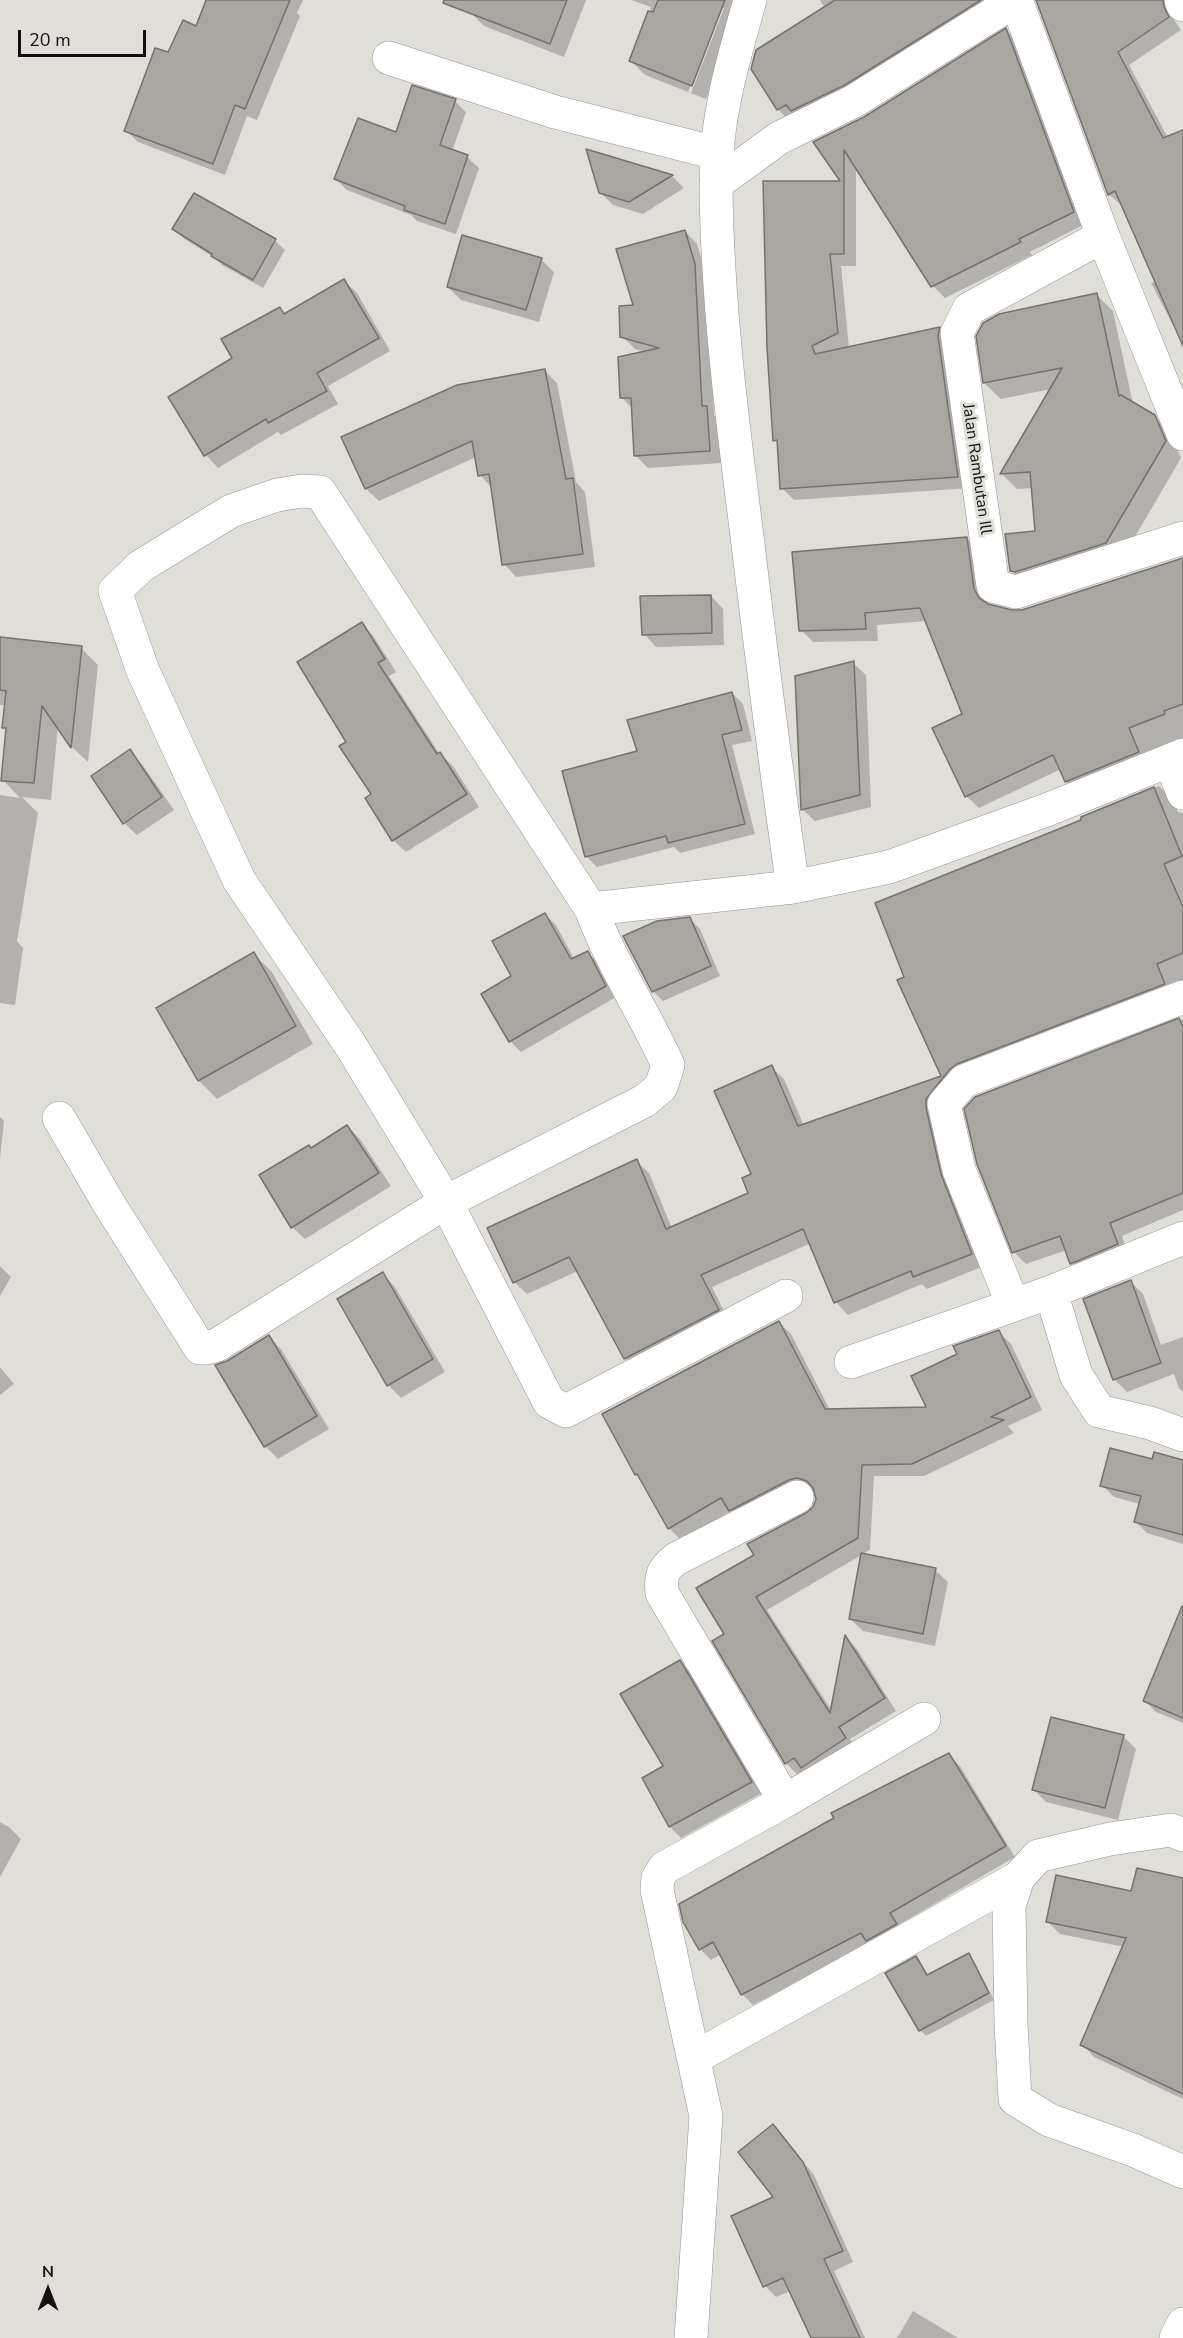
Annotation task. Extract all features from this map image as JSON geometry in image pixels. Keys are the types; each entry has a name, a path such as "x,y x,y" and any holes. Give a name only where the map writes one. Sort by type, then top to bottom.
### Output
{"street":[{"path":"750,0 730,74 716,168 716,251 731,414 776,771 793,886"},
{"path":"389,58 716,168 854,101 1016,0 1103,236 1183,434"},
{"path":"1181,0 1183,5"},
{"name":"Jalan Rambutan Ill","path":"1103,236 969,309 957,333 993,586 1016,592 1183,538"},
{"path":"58,1118 200,1348 206,1348 217,1345 446,1202 644,1101 661,1087 668,1065 598,929 591,909 320,492 302,491 277,495 231,511 141,567 116,591 143,671 239,880 351,1046 446,1202 549,1402 566,1411 786,1296"},
{"path":"591,909 793,886 889,867 1049,809 1177,757 1183,793"},
{"path":"1013,1305 959,1170 944,1104 964,1081 1183,997"},
{"path":"851,1362 1051,1292 1183,1238"},
{"path":"1051,1292 1076,1375 1099,1411 1150,1423 1183,1435"},
{"path":"785,1801 662,1593 661,1580 665,1568 676,1559 797,1497"},
{"path":"691,2338 706,2116 657,1890 658,1878 664,1868 785,1801 924,1719"},
{"path":"694,2058 1018,1878 1038,1856 1110,1839 1171,1830 1183,1835"},
{"path":"1018,1878 1009,1906 1015,2099 1049,2120 1133,2150 1183,2172"},
{"path":"1176,2338 1183,2324"}],"building":[{"path":"206,0 290,0 245,109 235,105 213,164 124,131 155,48 168,52 183,20 196,26"},
{"path":"444,0 567,0 550,44 443,3"},
{"path":"658,0 725,0 692,86 629,61 648,11 653,12"},
{"path":"835,0 981,0 845,85 791,111 786,105 777,110 751,69 756,50"},
{"path":"1036,0 1163,0 1169,17 1118,52 1163,138 1183,130 1183,346 1115,191 1108,195"},
{"path":"1006,28 1074,212 1019,239 1021,242 931,287 844,150 844,254 830,254 838,333 812,346 815,354 940,327 938,336 958,477 780,489 777,440 773,441 767,348 763,181 840,181 813,142 864,117"},
{"path":"412,85 456,99 440,145 468,155 445,224 404,210 405,206 334,179 358,118 396,132"},
{"path":"586,149 673,175 629,202 599,193"},
{"path":"194,193 276,239 253,280 211,256 212,254 172,229"},
{"path":"685,230 695,264 702,406 707,406 710,451 634,456 631,398 620,398 618,357 659,348 620,337 619,306 633,305 616,249"},
{"path":"462,235 542,258 526,310 447,287"},
{"path":"344,279 379,338 317,373 327,391 268,423 266,419 204,456 168,397 232,358 221,339 280,307 284,314"},
{"path":"1097,293 1119,396 1121,395 1155,415 1166,441 1106,543 1015,572 1010,571 1005,534 1035,531 1030,472 1000,474 1062,368 983,383 976,336 983,323 999,314"},
{"path":"545,369 566,479 573,478 583,554 502,565 489,474 478,476 472,441 365,489 341,437 457,385"},
{"path":"967,537 974,589 979,598 988,604 1012,610 1022,610 1183,558 1183,704 1164,711 1165,714 1129,728 1139,752 1065,782 1053,755 965,797 932,728 962,714 920,608 865,613 866,629 799,631 792,552"},
{"path":"711,595 712,633 642,635 640,596"},
{"path":"362,622 385,659 378,663 437,754 440,752 467,794 392,841 365,798 371,794 339,746 346,742 297,662"},
{"path":"0,637 82,646 71,748 42,706 34,783 1,781 6,728 2,728 6,691 0,690"},
{"path":"854,661 860,795 801,810 795,676"},
{"path":"732,692 742,730 722,735 745,824 668,843 666,836 585,857 562,771 637,751 627,720"},
{"path":"130,749 162,797 123,824 91,776"},
{"path":"1154,787 1182,856 1164,864 1183,907 1183,953 1157,964 1165,984 957,1064 950,1069 926,1099 941,1174 972,1254 913,1277 911,1271 834,1303 803,1229 701,1275 719,1310 624,1359 569,1257 513,1283 487,1228 637,1159 666,1229 748,1193 742,1178 751,1174 714,1091 772,1065 798,1126 941,1076 897,980 904,977 875,903 1081,820 1081,817"},
{"path":"545,913 571,959 588,951 606,986 509,1042 481,994 511,976 492,941"},
{"path":"690,917 711,966 652,992 623,936 657,921"},
{"path":"254,952 296,1026 198,1081 156,1008"},
{"path":"1179,1018 1183,1027 1183,1193 1110,1223 1118,1244 1070,1264 1060,1236 1012,1253 977,1164 964,1109 975,1097"},
{"path":"347,1125 379,1173 291,1228 259,1175 309,1145 311,1148"},
{"path":"383,1272 433,1359 387,1386 337,1299"},
{"path":"1131,1280 1161,1363 1113,1380 1083,1299"},
{"path":"779,1321 825,1409 926,1407 911,1376 957,1354 953,1346 999,1330 1031,1397 991,1417 1004,1420 912,1464 862,1465 858,1538 756,1597 830,1713 845,1635 885,1698 839,1727 846,1738 801,1768 794,1758 785,1764 712,1641 724,1634 696,1588 754,1555 747,1544 806,1513 813,1507 816,1499 813,1488 807,1481 797,1478 789,1480 729,1511 721,1498 668,1529 602,1414"},
{"path":"269,1335 317,1416 264,1447 215,1365 227,1361"},
{"path":"1110,1448 1152,1459 1154,1452 1183,1460 1183,1535 1134,1522 1141,1496 1100,1486"},
{"path":"861,1553 936,1568 923,1634 849,1619"},
{"path":"1183,1606 1183,1718 1143,1701"},
{"path":"680,1660 752,1782 669,1827 642,1778 663,1766 620,1694"},
{"path":"1051,1717 1124,1735 1105,1808 1032,1790"},
{"path":"949,1753 1006,1846 890,1913 897,1924 866,1941 861,1933 741,1995 713,1942 699,1950 683,1922 679,1904 834,1818 831,1813"},
{"path":"1137,1868 1183,1878 1183,2094 1080,2045 1126,1938 1046,1922 1056,1875 1131,1891"},
{"path":"969,1953 989,1993 919,2031 885,1973 916,1956 927,1975"},
{"path":"773,2124 803,2162 843,2251 824,2259 860,2338 811,2338 783,2278 763,2287 731,2216 773,2197 738,2152"}]}
